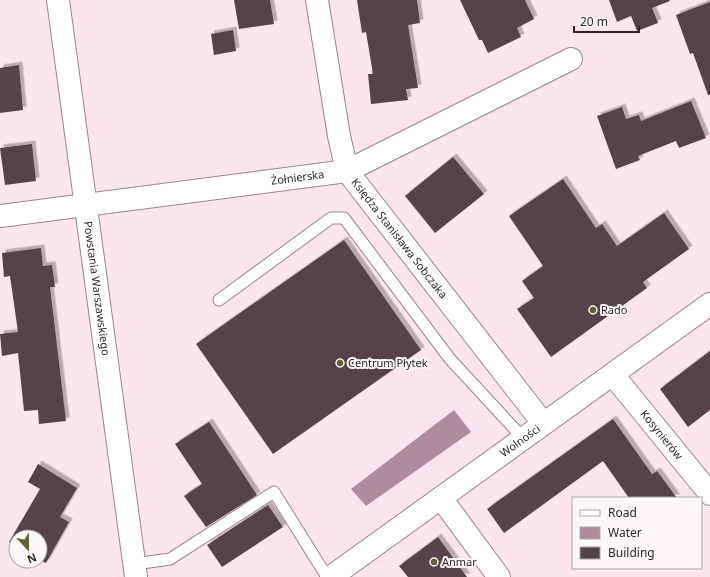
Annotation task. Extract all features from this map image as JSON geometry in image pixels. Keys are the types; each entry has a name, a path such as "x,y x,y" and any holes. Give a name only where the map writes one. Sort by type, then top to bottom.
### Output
{"street":[{"name":"Powstania Warszawskiego","path":"58,0 135,570"},
{"name":"Księdza Stanisława Sobczaka","path":"317,0 339,136 347,171 543,423"},
{"name":"Żołnierska","path":"0,216 85,203 347,171 571,59"},
{"name":"Wolności","path":"331,577 710,304"},
{"name":"Kosynierów","path":"613,374 710,494"},
{"path":"441,498 499,577"}],"lane":[{"path":"219,300 331,218 344,218 450,359 523,438"},
{"path":"135,570 170,559 274,492 327,577"}],"water":[{"path":"454,410 471,432 366,506 351,489"}],"building":[{"path":"234,0 270,0 274,24 239,29"},
{"path":"357,0 417,0 420,23 408,25 418,88 406,89 408,100 371,104 368,74 373,74 366,32 362,33"},
{"path":"460,0 525,0 534,19 517,28 521,37 488,53 482,40 479,40"},
{"path":"609,0 670,1 652,8 658,23 637,31 631,16 617,22"},
{"path":"710,2 710,95 708,95 693,53 690,54 676,15"},
{"path":"233,30 236,51 214,55 211,34"},
{"path":"19,65 23,110 0,113 0,68"},
{"path":"691,101 706,138 679,148 676,141 638,156 640,160 616,169 597,116 622,107 626,119 639,115 641,121"},
{"path":"32,144 36,181 5,185 0,148"},
{"path":"453,157 484,194 435,233 405,196"},
{"path":"563,179 596,228 602,224 617,246 664,213 689,249 643,282 647,288 551,357 517,309 534,298 522,281 543,266 509,216"},
{"path":"344,240 421,350 273,454 196,344"},
{"path":"41,248 43,266 52,265 55,287 50,287 66,421 39,424 38,410 24,411 18,353 2,356 0,334 18,332 10,276 4,277 2,253"},
{"path":"710,351 710,410 688,427 660,389"},
{"path":"613,419 652,474 657,471 676,497 628,497 603,461 504,533 487,509"},
{"path":"209,422 257,495 206,527 184,496 202,484 175,444"},
{"path":"38,464 77,488 60,517 69,522 48,559 48,529 17,529 40,489 28,482"},
{"path":"268,505 283,527 222,567 207,545"},
{"path":"438,537 467,577 408,577 399,566"}],"place":[{"name":"Rado","path":"593,310"},
{"name":"Centrum Płytek","path":"340,363"},
{"name":"Anmar","path":"434,562"}]}
